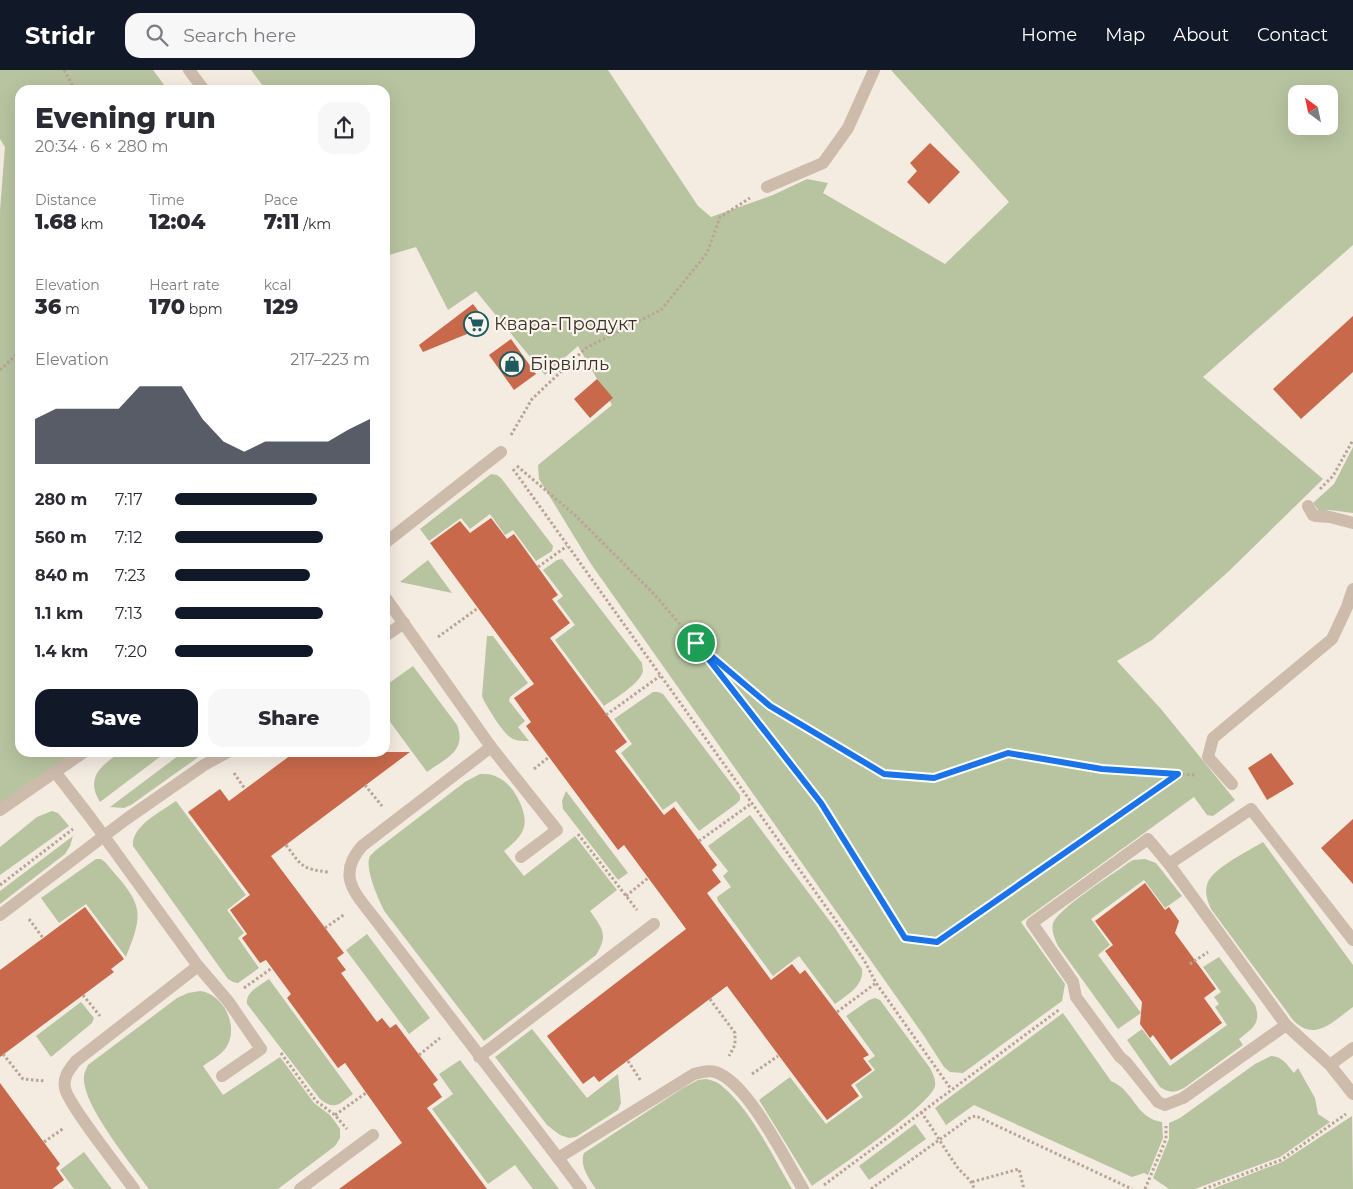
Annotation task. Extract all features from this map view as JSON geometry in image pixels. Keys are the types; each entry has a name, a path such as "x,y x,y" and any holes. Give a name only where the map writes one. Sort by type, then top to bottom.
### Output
{"street":[{"path":"189,70 200,85"},
{"path":"767,187 823,162 848,128 874,70"},
{"path":"390,539 501,452"},
{"path":"1308,506 1313,515 1353,523"},
{"path":"1232,784 1208,757 1213,738 1332,638 1347,607 1353,589"},
{"path":"390,604 491,746 557,830 521,857"},
{"path":"390,633 404,623"},
{"path":"491,746 362,846 354,855 349,865 349,875 358,898 582,1189"},
{"path":"0,810 77,757"},
{"path":"0,915 103,837 204,764 218,757"},
{"path":"55,772 198,966 228,1001 261,1049 222,1076"},
{"path":"1169,864 1251,809 1353,940"},
{"path":"1286,1025 1183,1098 1165,1105 1153,1097 1120,1057 1076,997 1073,982 1032,923 1148,839 1169,864 1286,1025 1330,1065 1353,1094"},
{"path":"479,1057 652,925"},
{"path":"134,1189 77,1110 65,1089 65,1075 76,1061 198,966"},
{"path":"1330,1065 1353,1048"},
{"path":"558,1158 694,1074 706,1070 719,1073 736,1085 750,1102 803,1189"},
{"path":"300,1189 373,1135"}],"path":[{"path":"64,70 72,85"},
{"path":"501,452 532,399 586,348 661,310 707,253 720,217 767,187"},
{"path":"0,370 15,356"},
{"path":"1308,506 1314,495 1332,476 1353,440"},
{"path":"501,452 864,960 876,983 951,1089"},
{"path":"501,452 576,516 654,594 696,643 821,803 905,938 937,942 1178,774"},
{"path":"538,567 567,546"},
{"path":"422,648 478,608"},
{"path":"696,643 770,706 884,774 934,778 1008,753 1102,769 1197,775"},
{"path":"606,714 660,676"},
{"path":"699,841 752,803"},
{"path":"0,884 90,817"},
{"path":"575,830 626,896 652,925"},
{"path":"286,845 302,866 310,870 349,875"},
{"path":"626,896 648,878"},
{"path":"228,1001 272,968"},
{"path":"837,1012 876,983"},
{"path":"83,995 113,1033"},
{"path":"710,999 735,1033 735,1045 719,1073"},
{"path":"818,1189 1059,1010"},
{"path":"419,1055 456,1026"},
{"path":"276,1047 316,1101 335,1115 359,1145"},
{"path":"3,1054 23,1079 65,1083"},
{"path":"736,1085 778,1056"},
{"path":"335,1115 366,1093"},
{"path":"1145,1189 1166,1139 1165,1105"},
{"path":"1204,1189 1281,1160 1353,1110"},
{"path":"921,1112 957,1166 972,1182 974,1189"},
{"path":"871,1189 971,1117 976,1116 1132,1189"},
{"path":"972,1182 1019,1169 1024,1189"}],"green space":[{"path":"0,70 153,70 164,85 15,85 15,757 78,757 0,810 0,210 5,147 0,139"},
{"path":"251,70 608,70 698,206 711,217 773,195 807,179 828,183 823,193 945,264 1009,202 891,70 1353,70 1353,245 1203,377 1323,479 1229,571 1152,640 1117,661 1161,709 1235,800 1213,816 1207,815 1194,797 1021,922 1065,984 1062,1001 963,1073 950,1072 944,1067 591,564 539,479 538,465 612,405 578,346 545,375 476,291 448,310 416,247 390,255 390,85 262,85"},
{"path":"1353,447 1353,513 1330,510 1320,512 1313,503 1334,484"},
{"path":"491,474 501,478 553,546 552,551 536,561 513,530 505,535 490,514 470,529 461,518 429,541 420,529"},
{"path":"562,559 642,663 643,671 637,681 604,706 555,640 575,625 557,601 563,596 543,570 557,560"},
{"path":"428,560 452,593 400,582"},
{"path":"487,636 493,636 528,683 510,697 509,701 525,721 518,727 529,741 513,739 509,736 497,722 482,696"},
{"path":"413,666 457,725 459,741 457,748 447,758 427,772 390,722 390,682"},
{"path":"653,692 663,694 740,795 740,800 736,804 699,831 676,801 663,810 621,753 632,744 614,719"},
{"path":"114,757 160,757 100,802 94,786 95,779 97,773"},
{"path":"177,757 198,757 131,805 124,808 110,807"},
{"path":"480,774 492,775 504,781 514,792 522,806 525,821 523,831 504,851 524,876 575,836 617,890 590,911 601,927 603,937 596,955 484,1041 385,912 373,884 369,868 370,856 376,850 465,782"},
{"path":"566,791 628,873 618,880 563,809 562,801"},
{"path":"176,801 246,895 227,910 244,933 238,938 259,968 238,983 228,979 133,846 137,832 142,826"},
{"path":"52,811 58,813 69,826 0,875 0,847 37,817"},
{"path":"750,815 835,928 862,969 858,985 835,1004 799,956 773,976 718,901 717,897 731,887 723,876 728,871 708,846"},
{"path":"73,836 65,854 0,904 0,891"},
{"path":"1263,842 1353,965 1353,1007 1331,1023 1316,1030 1301,1027 1293,1020 1211,909 1207,899 1207,885 1212,876 1232,860"},
{"path":"96,859 101,859 106,863 129,891 136,906 138,914 136,927 126,957 86,904 59,923 41,898"},
{"path":"1145,859 1156,863 1182,896 1165,908 1144,880 1091,919 1110,945 1098,955 1141,1013 1118,1029 1058,946 1054,935 1053,923 1065,909 1133,860"},
{"path":"367,934 430,1018 409,1034 346,950"},
{"path":"1219,957 1255,1005 1257,1011 1256,1021 1252,1029 1239,1039 1243,1045 1184,1088 1172,1092 1166,1090 1160,1087 1127,1040 1142,1029 1170,1066 1227,1025 1215,1007 1219,1004 1214,997 1221,992 1203,967"},
{"path":"269,979 353,1094 337,1105 330,1105 320,1099 247,1004 248,996 251,992"},
{"path":"200,991 216,998 222,1004 230,1020 230,1038 227,1046 219,1055 203,1066 223,1095 280,1057 314,1103 330,1115 340,1129 340,1138 335,1146 278,1189 149,1189 110,1136 86,1092 84,1076 88,1065 177,998 188,993"},
{"path":"875,998 880,1000 930,1068 935,1079 935,1086 917,1108 900,1122 812,1186 759,1100 790,1077 826,1124 863,1097 855,1085 875,1070 868,1061 875,1056 846,1016"},
{"path":"81,1002 94,1018 92,1023 51,1057 36,1036"},
{"path":"1063,1013 1111,1081 1119,1085 1146,1115 1162,1122 1163,1138 1148,1175 1144,1173 1132,1177 974,1105 946,1125 935,1108"},
{"path":"532,1029 587,1098 618,1074 621,1103 618,1110 576,1137 569,1138 560,1135 547,1125 495,1057"},
{"path":"1271,1056 1281,1059 1294,1073 1298,1068 1315,1098 1318,1114 1330,1122 1280,1157 1195,1189 1169,1189 1153,1178 1169,1139 1169,1123 1180,1118 1255,1064"},
{"path":"460,1060 559,1189 533,1189 515,1165 488,1184 432,1109 453,1094 439,1074"},
{"path":"706,1079 721,1085 743,1108 792,1189 596,1189 584,1167 584,1153 683,1088 698,1080"},
{"path":"1352,1116 1353,1189 1212,1189 1282,1162"},
{"path":"915,1124 926,1139 869,1180 859,1166"},
{"path":"84,1152 112,1189 74,1189 60,1170"}],"building":[{"path":"930,143 960,172 929,204 907,182 917,171 910,163"},
{"path":"473,304 489,325 423,352 419,345"},
{"path":"1353,316 1353,372 1301,419 1273,389"},
{"path":"511,339 536,374 514,390 489,355"},
{"path":"597,379 613,398 590,418 574,399"},
{"path":"491,518 507,539 514,534 558,595 552,599 570,623 550,638 627,742 615,751 664,815 674,807 717,865 712,870 721,882 707,893 771,980 792,964 800,974 805,970 869,1055 863,1058 872,1070 851,1085 859,1096 827,1120 727,986 599,1082 594,1076 583,1084 547,1036 686,929 624,845 618,850 526,726 531,722 514,698 534,684 430,543 460,521 470,533"},
{"path":"390,752 410,752 271,856 344,953 337,958 346,970 341,973 377,1022 382,1018 390,1028 396,1024 438,1080 433,1084 442,1097 427,1108 487,1189 339,1189 402,1143 345,1063 338,1068 287,998 291,994 266,960 260,963 242,938 247,934 230,910 250,895 188,812 220,789 229,801 288,757 390,757"},
{"path":"1271,753 1294,784 1267,800 1248,768"},
{"path":"1353,819 1353,884 1321,848"},
{"path":"1145,883 1165,910 1169,907 1179,921 1175,933 1216,989 1204,998 1222,1023 1171,1060 1153,1035 1150,1038 1140,1024 1142,1002 1105,951 1113,945 1095,921"},
{"path":"85,907 124,959 111,969 114,972 0,1057 0,970"},
{"path":"0,1083 60,1164 56,1168 64,1180 52,1189 0,1189"}],"place":[{"name":"Квара-Продукт","path":"476,324"},
{"name":"Бірвілль","path":"512,364"}],"route":[{"path":"696,643 770,706 884,774 934,778 1008,753 1102,769 1178,774 937,942 905,938 821,803 696,643"}]}
